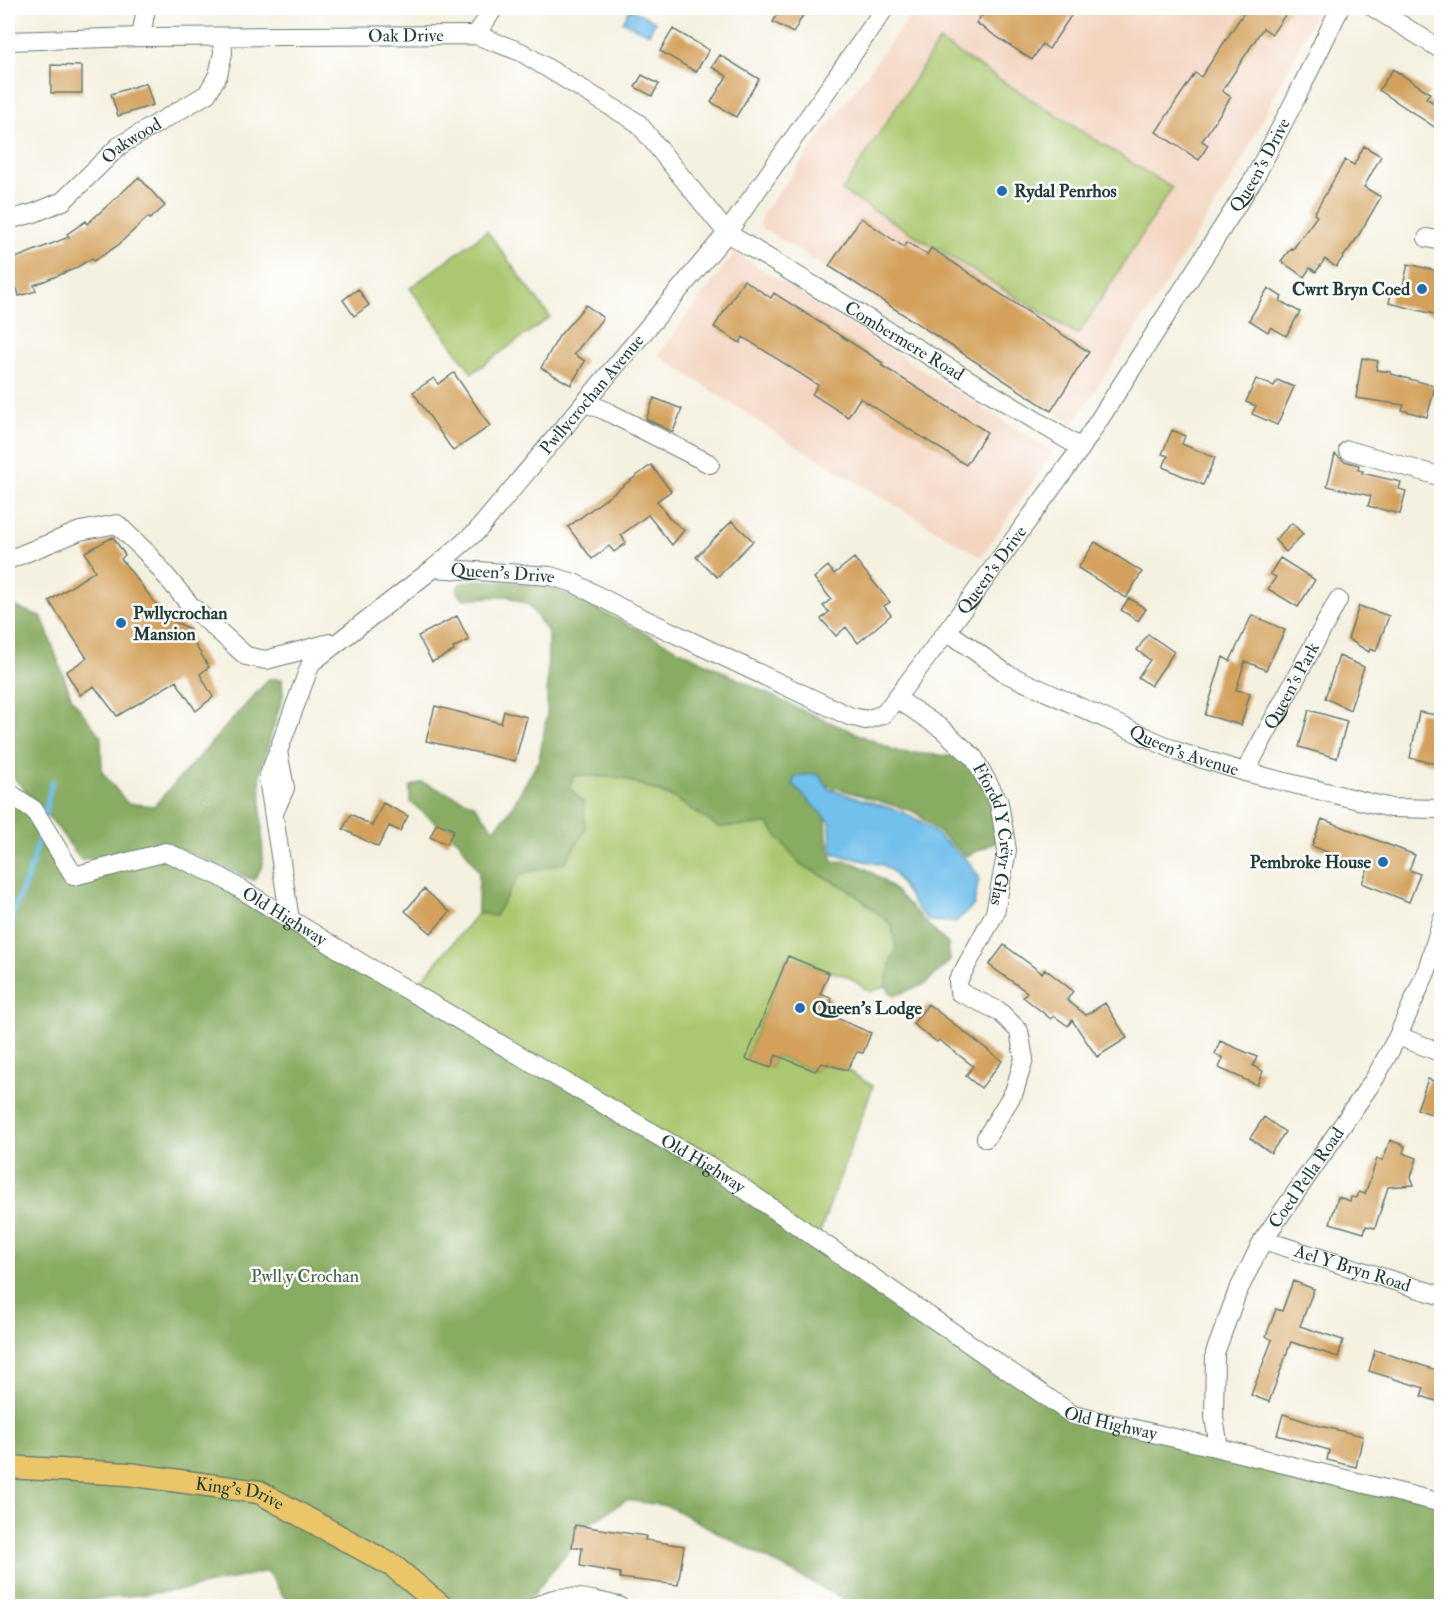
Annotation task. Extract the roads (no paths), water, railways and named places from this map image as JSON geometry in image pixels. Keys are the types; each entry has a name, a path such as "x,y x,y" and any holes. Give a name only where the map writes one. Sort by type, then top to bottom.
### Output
{"main road":[{"name":"King's Drive","path":"8,1467 128,1474 259,1492 393,1566 441,1606"}],"street":[{"path":"141,37 146,8"},
{"path":"476,35 494,8"},
{"name":"Pwllycrochan Avenue","path":"290,920 274,813 285,788 278,751 311,663 434,568 477,531 727,233 885,8"},
{"name":"Queen's Drive","path":"434,568 550,576 574,583 625,610 849,716 867,720 884,714 947,632 1081,448 1255,177 1340,8"},
{"path":"1374,8 1442,50"},
{"name":"Oak Drive","path":"8,41 141,37 476,35 521,52 638,123 727,233"},
{"name":"Oakwood","path":"8,220 63,201 119,146 207,94 218,75 223,53 222,37"},
{"name":"Combermere Road","path":"727,233 1081,448"},
{"path":"585,403 604,410 710,464"},
{"path":"1348,450 1442,477"},
{"path":"8,560 80,531 117,524 146,552 191,606 246,656 266,660 340,640"},
{"name":"Queen's Park","path":"1245,772 1338,600"},
{"name":"Queen's Avenue","path":"947,632 1007,674 1179,752 1245,772 1391,808 1442,809"},
{"name":"Ffordd Y Crëyr Glas","path":"896,698 942,729 974,758 999,803 1007,850 994,912 958,981 959,992 999,1011 1019,1031 1024,1059 1014,1092 986,1138"},
{"name":"Old Highway","path":"8,792 34,810 74,876 166,852 221,877 718,1172 1073,1415 1442,1503"},
{"name":"Coed Pella Road","path":"1219,1448 1214,1417 1215,1353 1237,1293 1263,1240 1375,1078 1398,1036 1427,970 1442,920"},
{"path":"1398,1036 1442,1053"},
{"name":"Ael Y Bryn Road","path":"1263,1240 1442,1296"},
{"path":"537,1606 546,1601 577,1596 619,1606"}],"water":[{"path":"630,9 655,21 649,34 623,22"},
{"path":"818,774 829,789 902,812 922,822 968,861 979,877 974,905 955,922 929,921 916,907 894,873 883,865 834,854 831,845 830,822 793,785 794,778"}],"waterway":[{"path":"44,817 52,781"},
{"path":"8,927 32,865 41,829"}],"place":[{"name":"Rydal Penrhos","path":"1002,191"},
{"name":"Cwrt Bryn Coed","path":"1422,289"},
{"name":"Pwllycrochan Mansion","path":"121,623"},
{"name":"Pembroke House","path":"1383,862"},
{"name":"Queen's Lodge","path":"800,1008"}],"park label":[{"name":"Pwll y Crochan","path":"305,1276"}]}
